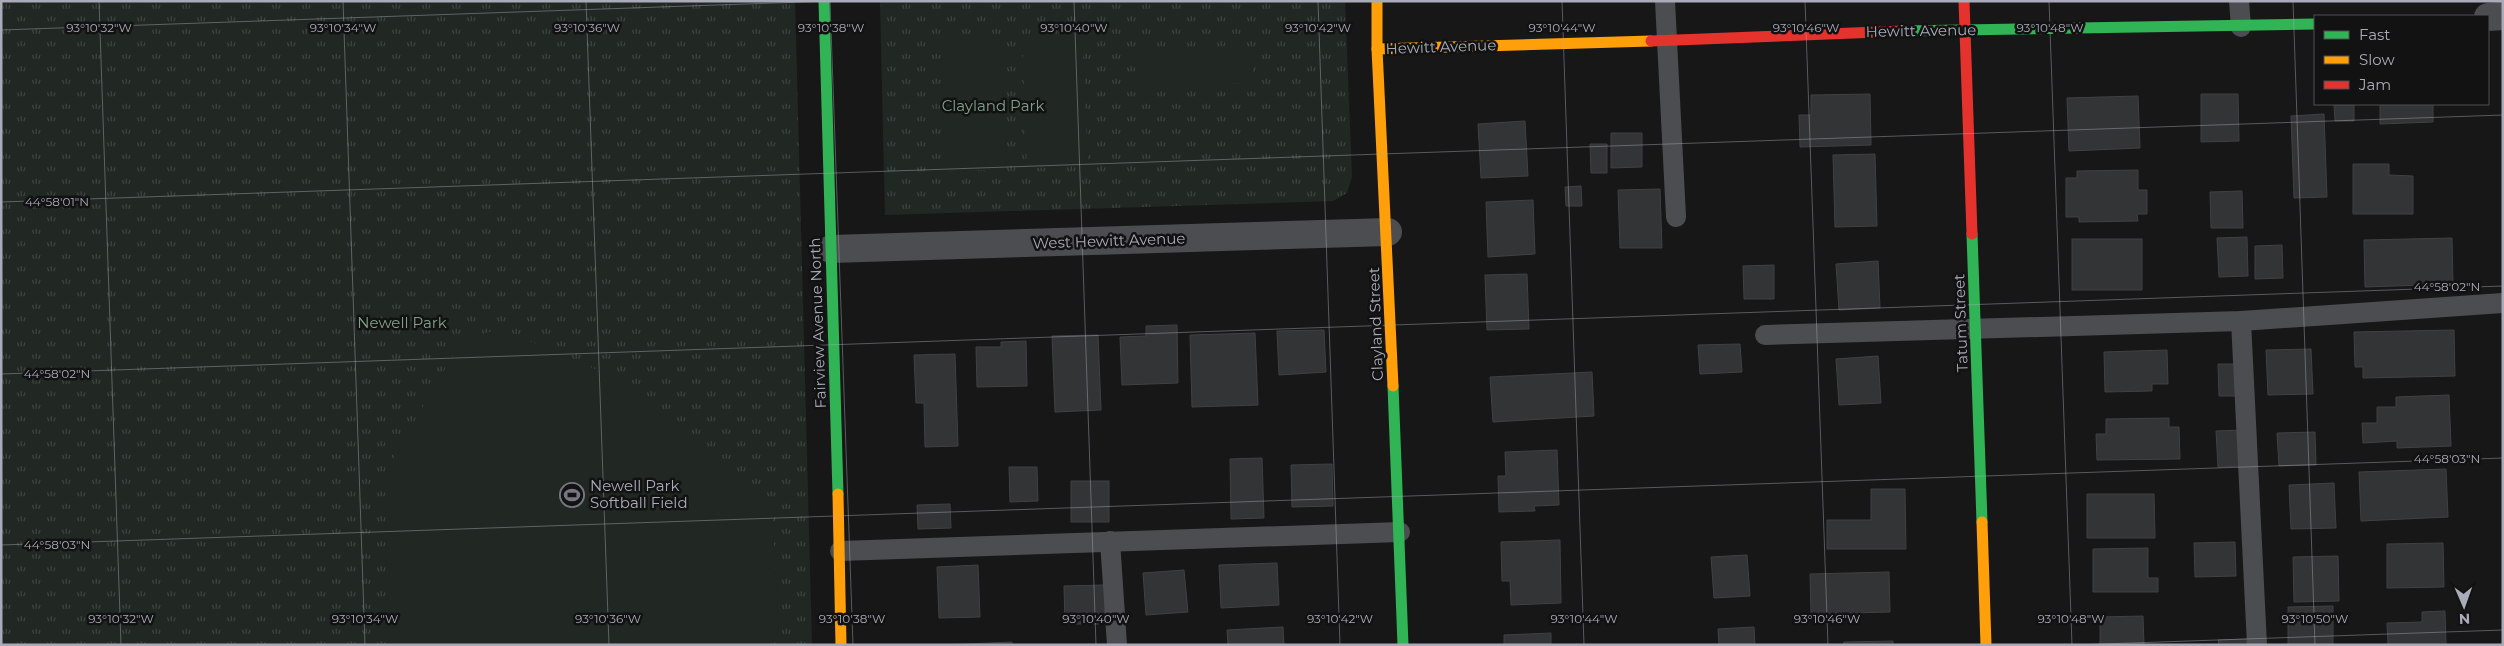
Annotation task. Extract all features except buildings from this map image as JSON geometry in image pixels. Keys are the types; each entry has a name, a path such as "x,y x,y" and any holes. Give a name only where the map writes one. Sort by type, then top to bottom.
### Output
{"street":[{"name":"Fairview Avenue North","path":"824,1 841,645"},
{"name":"Clayland Street","path":"1377,1 1377,49 1388,232 1403,645"},
{"name":"Tatum Street","path":"1964,1 1986,645"},
{"path":"2489,17 2503,16"},
{"name":"Hewitt Avenue","path":"1377,49 1666,41 1920,30 2240,27 2314,24"},
{"name":"West Hewitt Avenue","path":"831,249 1388,232"}],"lane":[{"path":"1664,1 1676,217"},
{"path":"2239,1 2240,27"},
{"path":"1766,335 1976,327 2241,321 2503,303"},
{"path":"2241,321 2257,645"},
{"path":"840,551 1400,532"},
{"path":"1110,541 1117,645"}],"green space":[{"name":"Newell Park","path":"1,1 795,1 812,645 1,645"},
{"name":"Clayland Park","path":"880,1 1345,1 1352,177 1347,193 1333,201 885,215"},
{"path":"1082,33 1088,166 1027,168 1022,35"},
{"path":"1002,38 1006,170 945,171 941,40"},
{"path":"1252,50 1253,83 1136,87 1135,53"},
{"name":"Newell Park Softball Field","path":"495,330 546,347 597,370 682,430 744,481 772,509 779,637 769,645 388,645 385,473 461,341"}],"traffic: fast":[{"path":"824,1 838,494"},
{"path":"1903,31 2314,24"},
{"path":"1972,234 1982,522"},
{"path":"1393,386 1403,645"}],"traffic: slow":[{"path":"1377,1 1377,49 1393,386"},
{"path":"1377,49 1651,41"},
{"path":"838,494 841,645"},
{"path":"1982,522 1986,645"}],"traffic: jam":[{"path":"1964,1 1972,234"},
{"path":"1651,41 1903,31"}],"place":[{"name":"Newell Park Softball Field","path":"572,495"}]}
